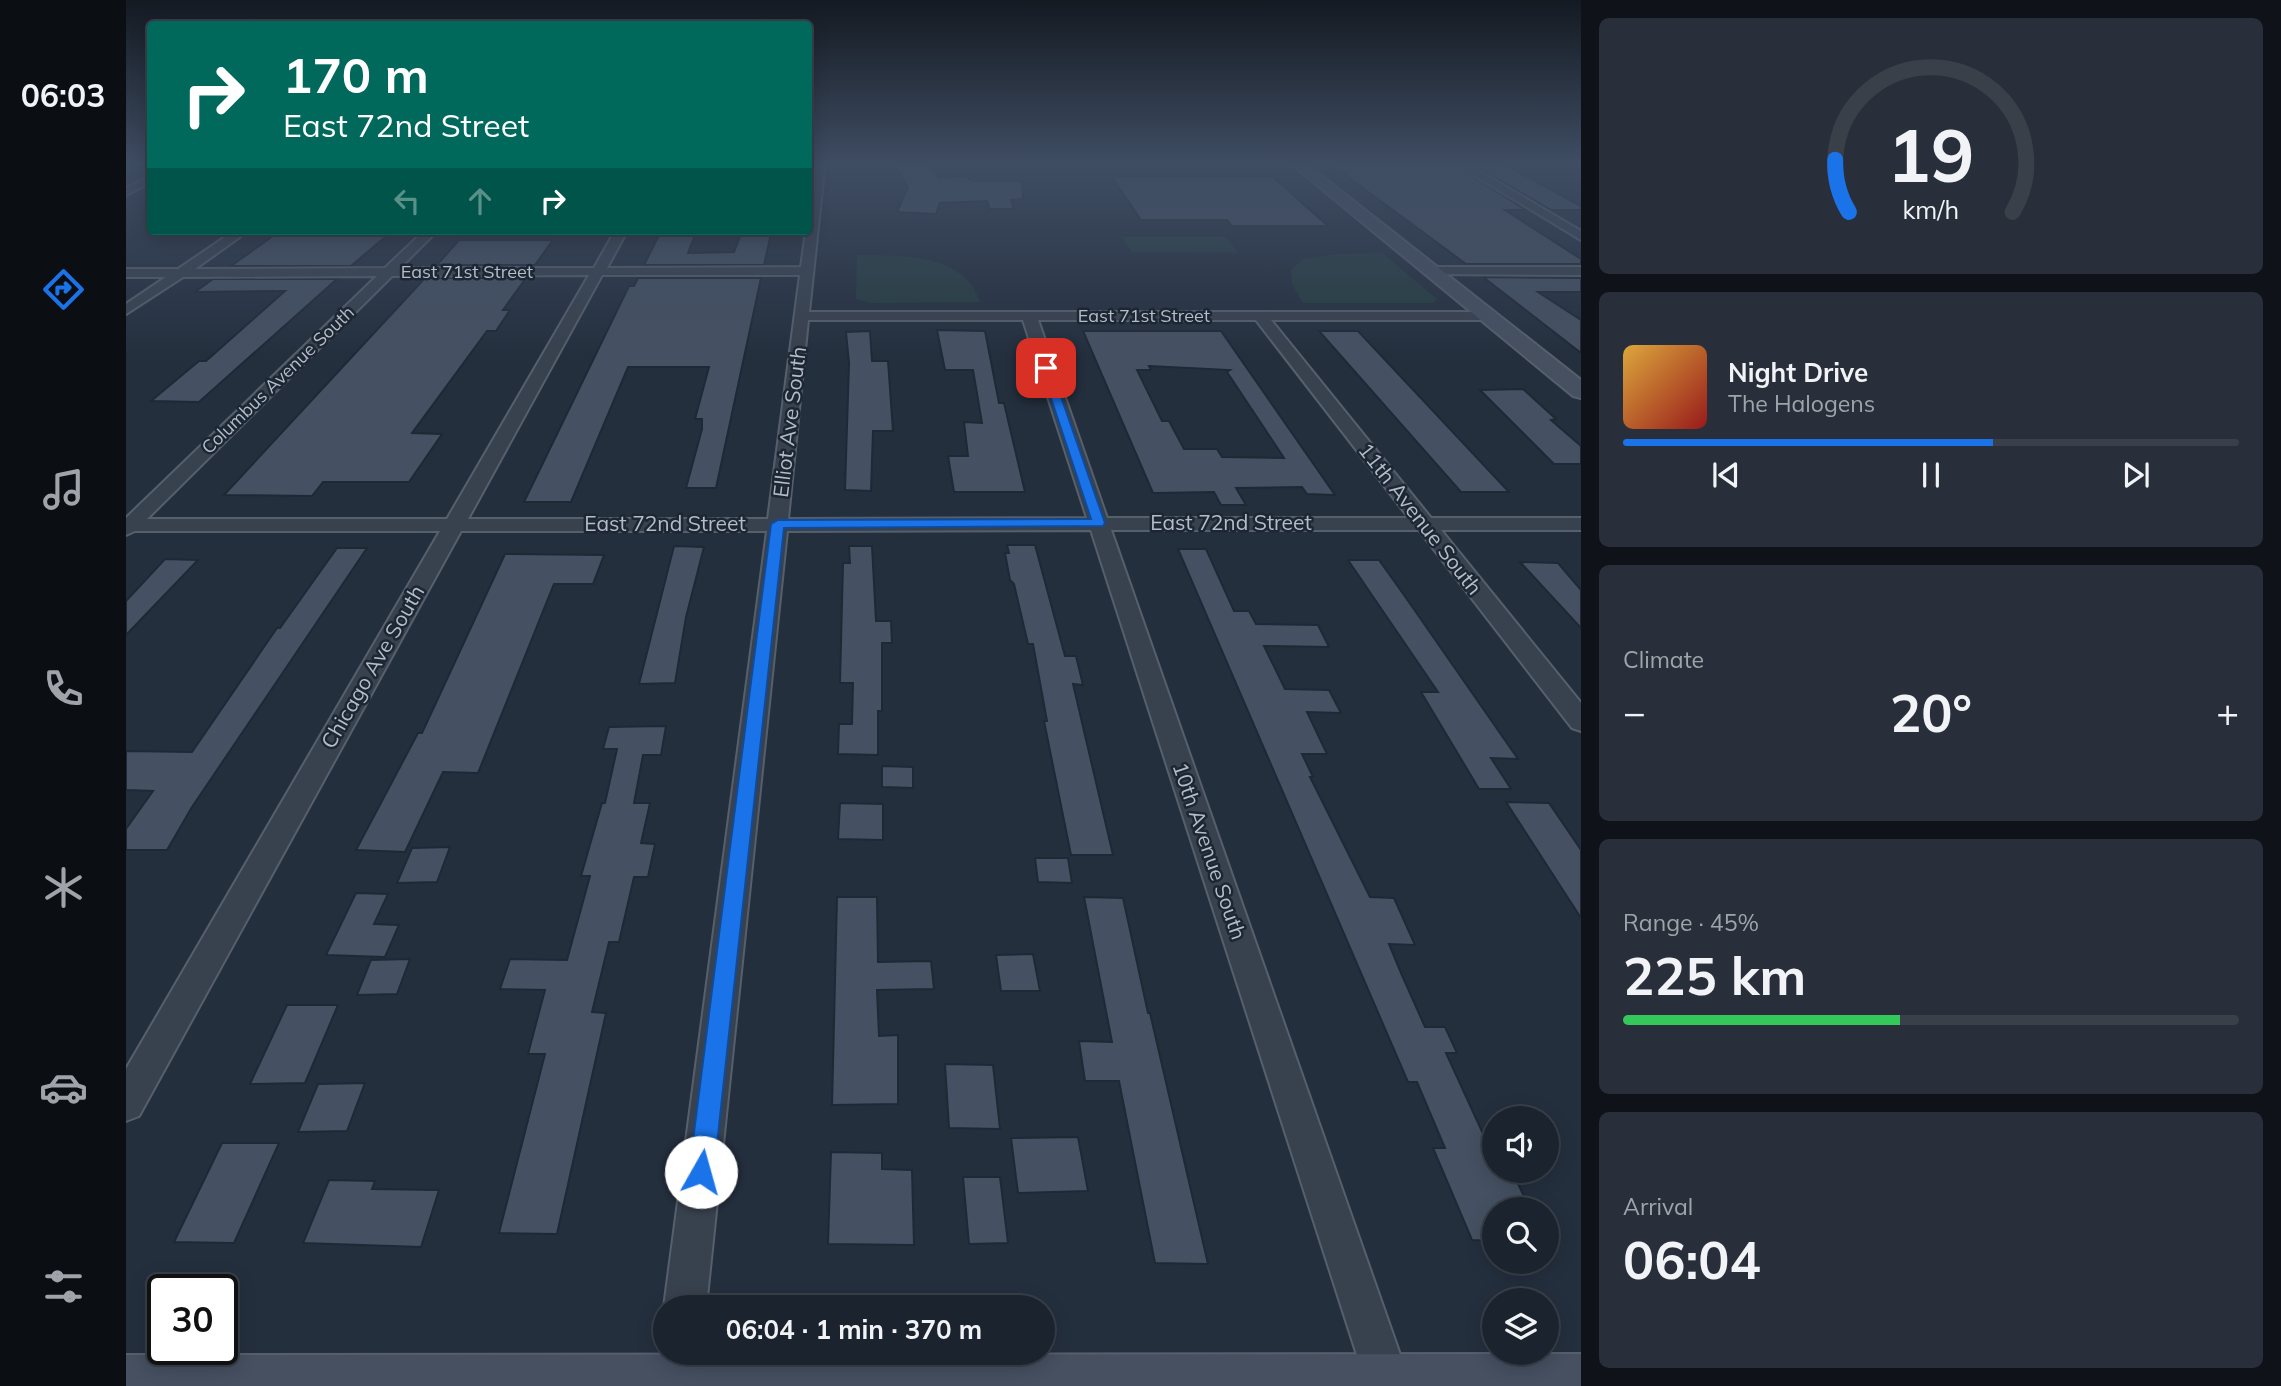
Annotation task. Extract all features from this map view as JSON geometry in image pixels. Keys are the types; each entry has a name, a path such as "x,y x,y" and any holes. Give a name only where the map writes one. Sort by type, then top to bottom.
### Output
{"street":[{"path":"1376,227 1581,391"},
{"path":"1565,227 1581,236"},
{"path":"126,310 236,235"},
{"name":"Columbus Avenue South","path":"128,526 427,235"},
{"name":"Chicago Ave South","path":"126,1103 619,235"},
{"name":"Elliot Ave South","path":"686,1295 811,235"},
{"name":"East 71st Street","path":"126,274 807,271"},
{"path":"1430,271 1581,271"},
{"name":"East 71st Street","path":"802,316 1487,316"},
{"name":"10th Avenue South","path":"1029,316 1389,1385"},
{"name":"11th Avenue South","path":"1260,316 1581,721"},
{"name":"East 72nd Street","path":"128,526 1581,524"},
{"path":"126,1385 677,1375 1389,1385 1581,1384"}],"green space":[{"path":"1122,237 1225,237 1239,253 1132,252"},
{"path":"1382,253 1437,299 1433,303 1303,303 1292,284 1291,270 1303,259 1338,254"},
{"path":"857,255 911,257 946,265 972,286 980,302 870,303 856,299"}],"building":[{"path":"1416,227 1531,227 1581,259 1581,264 1466,264"},
{"path":"274,235 388,235 351,266 231,266"},
{"path":"659,235 695,235 688,253 734,252 741,235 771,235 764,265 644,265"},
{"path":"459,240 553,240 535,265 437,265"},
{"path":"1483,277 1581,278 1581,292 1538,292 1581,320 1581,353"},
{"path":"425,278 526,278 503,310 510,310 496,331 487,331 412,433 442,434 409,482 323,482 312,496 224,495"},
{"path":"638,278 761,278 716,488 686,488 702,429 702,419 695,419 709,367 628,367 571,502 524,502 629,286 634,286"},
{"path":"213,279 337,279 199,402 151,401 199,361 206,361 285,291 195,292"},
{"path":"937,330 985,331 999,403 1004,403 1025,492 954,492 948,456 968,456 964,422 982,423 973,370 945,370"},
{"path":"870,331 872,361 888,361 893,431 873,431 871,491 845,490 849,363 846,332"},
{"path":"1083,331 1221,331 1335,495 1307,494 1302,487 1236,488 1246,505 1221,505 1214,492 1153,493","holes":["1149,366 1230,370 1227,372 1284,458 1222,457 1217,449 1184,449 1169,421 1162,421 1137,370 1151,370"]},
{"path":"1319,331 1358,331 1509,492 1461,492"},
{"path":"1523,389 1556,419 1551,420 1581,446 1581,464 1554,464 1480,390"},
{"path":"1007,545 1035,545 1065,656 1076,656 1083,685 1073,684 1113,855 1071,855 1044,721 1047,721 1033,644 1028,644 1014,584 1010,580 1005,553 1009,553"},
{"path":"674,546 704,547 686,617 675,683 639,684"},
{"path":"849,546 872,546 876,621 891,621 892,643 882,643 882,711 878,711 878,755 838,754 839,724 852,724 853,683 840,683 843,563 850,563"},
{"path":"337,548 367,548 192,807 167,850 126,850 126,829 153,791 126,790 126,751 192,752 277,628 280,628"},
{"path":"1178,549 1206,549 1234,611 1249,611 1256,624 1318,625 1329,647 1264,646 1285,689 1329,690 1341,713 1307,712 1327,754 1302,754 1313,777 1310,777 1370,897 1394,898 1415,945 1389,944 1425,1027 1445,1027 1457,1053 1446,1053 1482,1132 1482,1183 1518,1183 1524,1197 1482,1197 1482,1240 1472,1240 1433,1148 1445,1148 1417,1082 1408,1082"},
{"path":"505,554 604,555 593,584 554,584 478,773 443,772 405,852 356,850 418,733 422,733"},
{"path":"165,559 198,560 126,635 126,601"},
{"path":"1348,560 1379,560 1404,595 1518,759 1491,758 1511,789 1479,789 1421,692 1438,692"},
{"path":"1520,562 1558,563 1581,590 1581,628"},
{"path":"666,726 661,755 643,755 634,803 650,803 641,843 655,844 648,877 634,877 619,942 609,942 592,1012 606,1013 557,1234 499,1233 545,1054 528,1054 545,990 500,989 510,959 567,960 590,876 581,876 602,803 605,803 617,749 603,749 609,727"},
{"path":"882,766 913,767 913,788 882,787"},
{"path":"1506,802 1549,803 1581,850 1581,918"},
{"path":"840,803 883,804 883,840 838,839"},
{"path":"450,847 437,882 397,883 412,848"},
{"path":"1035,858 1068,858 1072,883 1038,882"},
{"path":"356,893 388,894 374,924 399,925 385,957 326,955"},
{"path":"837,897 877,897 878,962 931,961 934,989 877,990 879,1036 898,1035 898,1104 832,1105"},
{"path":"1084,897 1123,898 1208,1264 1155,1263 1119,1081 1085,1081 1079,1041 1112,1042"},
{"path":"1033,954 1040,991 1001,991 996,955"},
{"path":"410,959 397,994 357,995 371,960"},
{"path":"287,1005 338,1005 305,1083 250,1084"},
{"path":"945,1064 993,1065 1000,1129 949,1128"},
{"path":"365,1083 347,1131 298,1132 318,1084"},
{"path":"1078,1137 1088,1191 1018,1193 1011,1138"},
{"path":"222,1143 279,1143 234,1243 174,1242"},
{"path":"831,1152 882,1153 882,1169 912,1170 914,1245 828,1244"},
{"path":"963,1177 1000,1177 1008,1243 969,1244"},
{"path":"329,1180 375,1181 372,1189 439,1190 421,1247 303,1243"}],"route":[{"path":"701,1172 778,524 1099,523 1046,368"}]}
